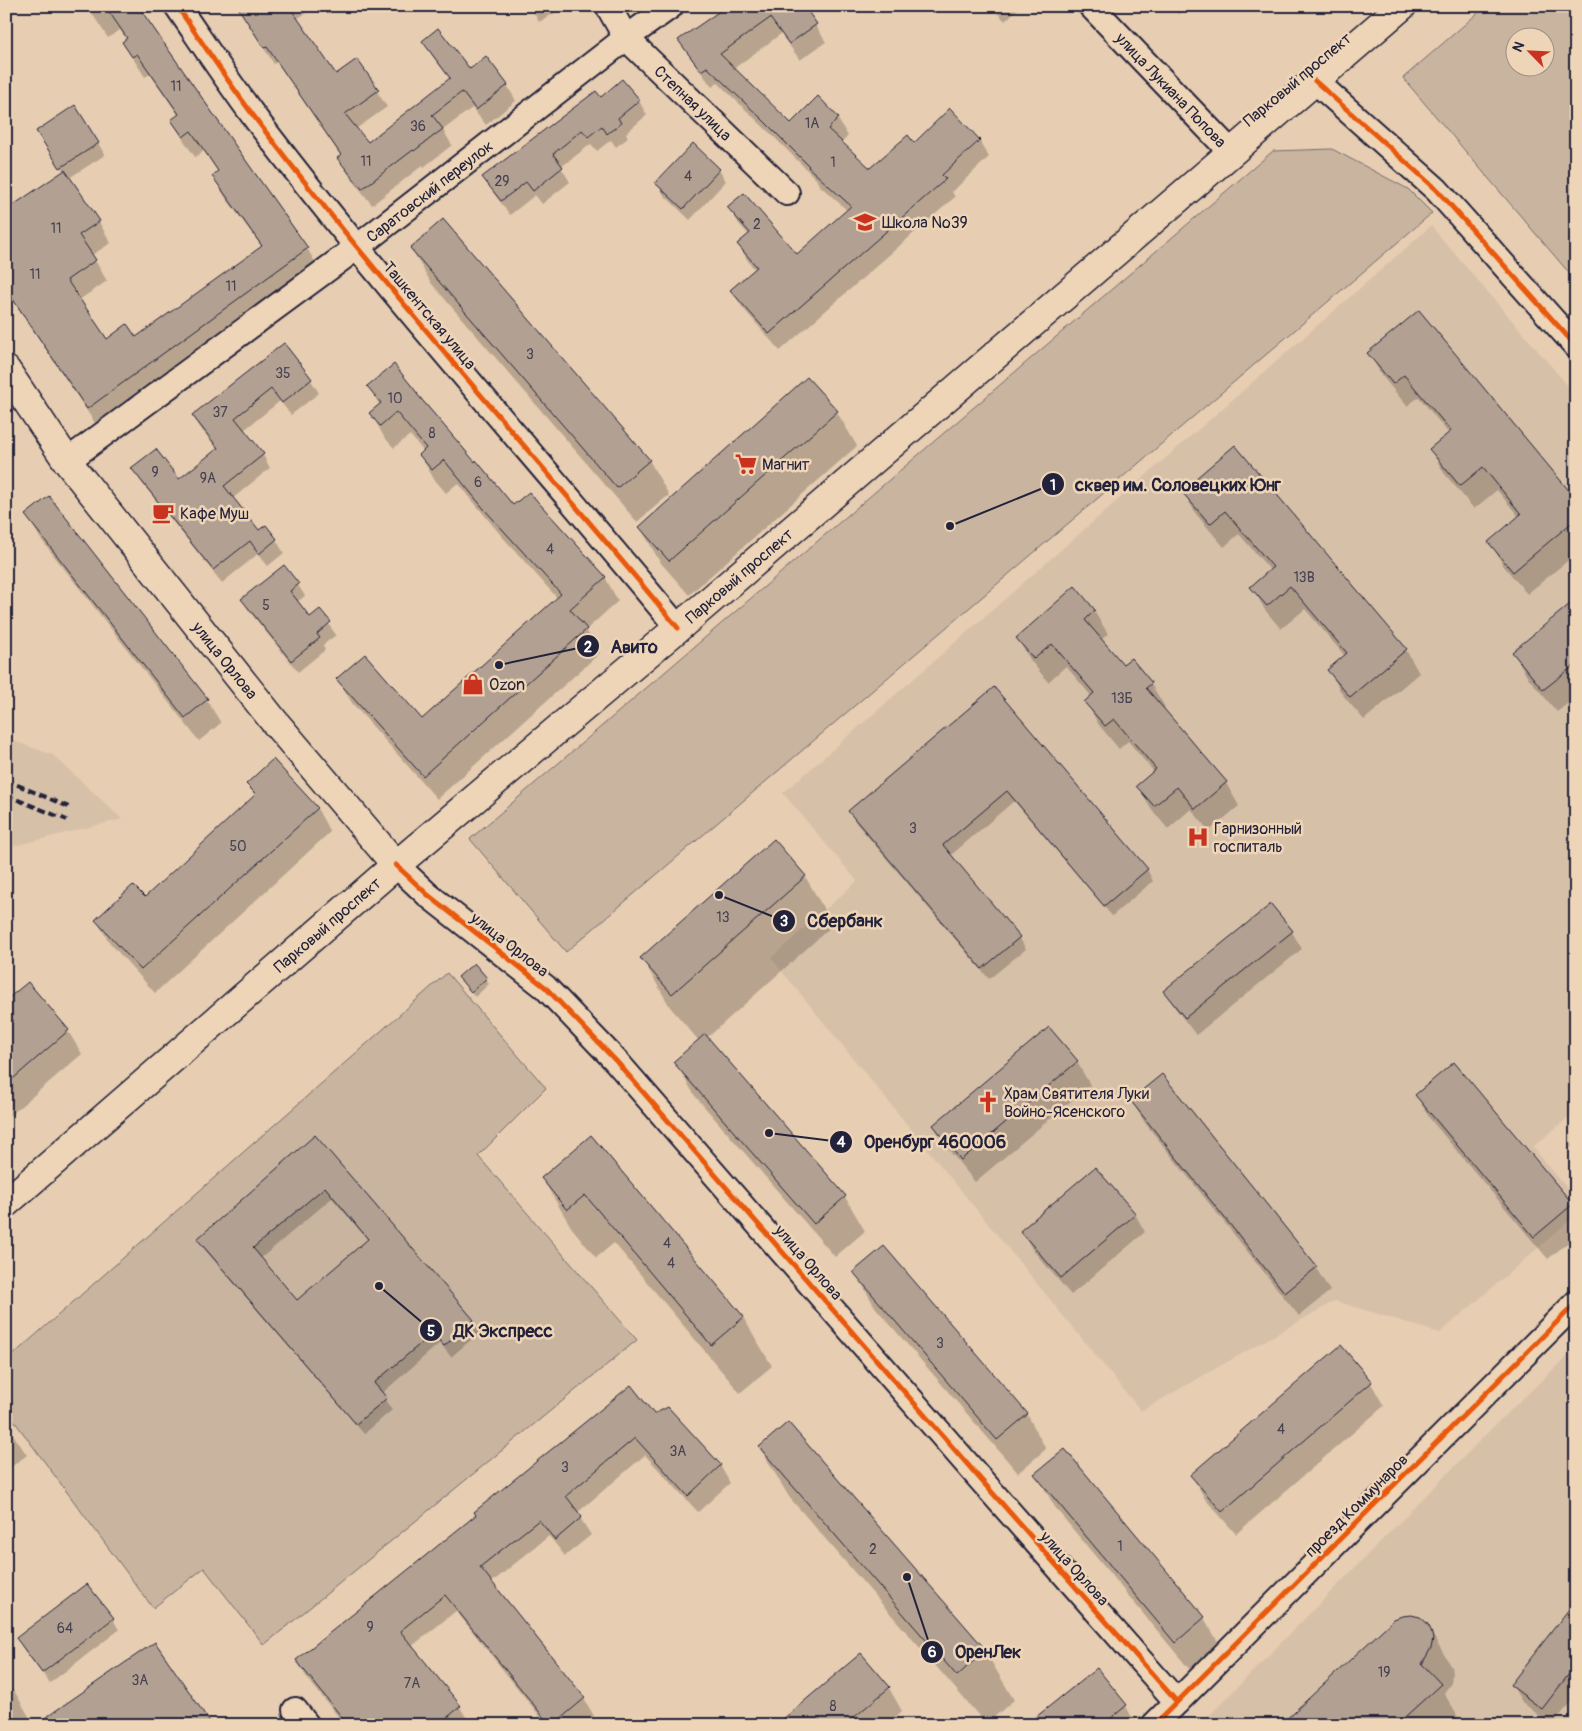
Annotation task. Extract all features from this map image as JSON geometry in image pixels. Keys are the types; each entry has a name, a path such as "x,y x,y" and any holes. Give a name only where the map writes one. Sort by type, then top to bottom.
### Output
{"main road":[{"name":"Парковый проспект","path":"6,1204 396,865 678,628 1402,6"},
{"name":"улица Орлова","path":"6,370 67,461 273,720 396,865"}],"street":[{"name":"Ташкентская улица","path":"177,6 263,129 356,248 678,628"},
{"name":"Степная улица","path":"608,6 626,38 787,193"},
{"name":"Саратовский переулок","path":"67,461 356,248 626,38 671,6"},
{"name":"улица Лукиана Попова","path":"1091,6 1231,152"},
{"path":"1315,81 1437,190 1576,346"},
{"name":"улица Орлова","path":"396,865 428,895 545,987 578,1020 1177,1702"},
{"name":"проезд Коммунаров","path":"1154,1725 1576,1303"}],"shaded area":[{"path":"1486,6 1576,6 1576,281 1403,78"},
{"path":"1332,149 1408,189 1432,213 566,952 470,839 1273,151"},
{"name":"Гарнизонный госпиталь","path":"1431,226 1576,395 1576,1111 1533,1147 1576,1199 1576,1215 1440,1333 1335,1301 1141,1411 771,958 857,881 783,793"},
{"path":"6,738 53,755 122,819 6,848"},
{"path":"447,973 546,1088 478,1156 637,1340 264,1645 204,1568 153,1608 6,1410 6,1361"},
{"path":"1576,1348 1576,1725 1210,1725 1205,1720 1501,1419"}],"building":[{"path":"105,6 138,6 308,248 87,409 6,289 6,210 65,170 100,221 79,235 96,260 67,280 107,339 127,324 136,337 262,246 212,176 218,171 191,131 183,137 171,120 179,114 137,54 132,57 122,42 127,38"},
{"path":"237,6 289,6 336,74 357,59 379,90 345,114 368,142 450,78 422,41 438,28 470,69 486,56 508,85 476,110 462,92 432,115 443,129 362,189 337,158 341,155 267,47 264,48"},
{"path":"727,6 804,6 817,24 789,44 770,18 720,54 791,123 818,96 839,118 828,129 870,168 908,135 914,143 950,108 980,140 942,175 946,179 769,334 730,290 757,267 737,244 750,233 727,207 744,193 797,254 851,206 808,167 763,120 707,67 701,71 678,40"},
{"path":"622,79 640,100 618,118 621,123 607,134 602,126 588,137 582,130 553,154 563,167 533,191 526,182 501,201 482,177 596,91 601,97"},
{"path":"75,105 99,143 60,168 36,131"},
{"path":"693,143 720,169 683,209 655,183"},
{"path":"443,219 650,460 617,488 410,248"},
{"path":"1419,310 1576,499 1576,519 1513,572 1488,542 1521,514 1483,467 1460,486 1429,449 1451,431 1404,375 1393,384 1367,353"},
{"path":"284,343 312,379 282,403 271,389 235,418 264,454 224,486 259,530 266,525 277,539 259,554 250,541 213,570 131,468 156,449 179,479 218,448 192,415"},
{"path":"394,364 417,394 513,505 529,492 606,577 570,609 587,629 423,776 336,679 365,654 422,719 561,594 484,509 444,460 432,470 419,455 426,448 396,412 380,426 369,413 381,403 367,386"},
{"path":"807,377 838,411 669,561 639,527"},
{"path":"1235,445 1407,649 1350,697 1327,670 1347,653 1290,586 1267,606 1250,587 1273,567 1225,511 1210,524 1181,491"},
{"path":"49,496 208,699 185,718 25,515"},
{"path":"284,565 299,584 290,591 310,617 320,609 331,622 317,634 320,638 291,661 241,599"},
{"path":"1075,586 1095,610 1085,620 1123,664 1131,658 1152,683 1146,688 1227,782 1195,809 1177,787 1154,806 1136,786 1156,769 1114,719 1105,726 1084,702 1094,693 1052,644 1034,659 1016,638"},
{"path":"1576,599 1576,664 1543,690 1512,652"},
{"path":"994,687 1148,869 1104,906 1007,791 943,845 1020,937 982,969 848,811"},
{"path":"273,759 318,808 141,970 95,920 133,885 145,897 256,794 246,784"},
{"path":"774,839 806,876 672,994 640,958"},
{"path":"1271,904 1293,931 1185,1018 1163,991"},
{"path":"474,963 487,978 471,992 458,977"},
{"path":"28,982 69,1030 6,1085 6,1000"},
{"path":"1049,1027 1078,1061 961,1160 933,1125"},
{"path":"705,1034 846,1196 814,1224 673,1062"},
{"path":"1454,1062 1573,1204 1534,1237 1415,1095"},
{"path":"1162,1074 1317,1267 1285,1293 1130,1100"},
{"path":"315,1135 474,1320 444,1346 433,1333 374,1383 387,1398 356,1424 197,1239","holes":["325,1187 368,1239 297,1300 253,1248"]},
{"path":"591,1135 744,1317 711,1345 585,1195 567,1210 541,1178"},
{"path":"1095,1167 1136,1214 1061,1278 1020,1231"},
{"path":"884,1246 1028,1414 997,1440 853,1272"},
{"path":"1341,1345 1372,1382 1222,1512 1190,1475"},
{"path":"631,1385 654,1414 668,1407 721,1465 688,1496 635,1438 566,1496 582,1517 555,1540 539,1520 480,1567 585,1698 553,1725 550,1725 445,1595 400,1631 461,1706 438,1725 348,1725 296,1660 476,1515 474,1512"},
{"path":"788,1422 986,1650 957,1676 759,1447"},
{"path":"1065,1449 1205,1617 1175,1643 1034,1474"},
{"path":"87,1584 114,1618 42,1673 16,1638"},
{"path":"1576,1600 1576,1665 1542,1709 1510,1685"},
{"path":"1411,1615 1420,1617 1431,1630 1433,1639 1431,1648 1422,1664 1441,1684 1396,1725 1280,1725 1394,1619"},
{"path":"155,1642 212,1725 140,1725 136,1718 126,1725 35,1725"},
{"path":"861,1653 890,1687 845,1725 776,1725"},
{"path":"1097,1668 1127,1705 1103,1725 1026,1725"}],"railway":[{"path":"6,780 71,808"},
{"path":"6,795 67,820"}],"cycle path":[{"path":"177,6 242,100 315,195 417,320 678,628"},
{"path":"1315,81 1437,190 1576,346"},
{"path":"396,865 428,895 545,987 616,1061 1177,1702"},
{"path":"1154,1725 1576,1303"}],"place":[{"name":"Школа №39","path":"865,222"},
{"name":"Магнит","path":"746,464"},
{"name":"Кафе Муш","path":"163,513"},
{"name":"сквер им. Соловецких Юнг","path":"950,526"},
{"name":"Авито","path":"499,665"},
{"name":"Ozon","path":"473,684"},
{"name":"Гарнизонный госпиталь","path":"1198,837"},
{"name":"Сбербанк","path":"719,895"},
{"name":"Храм Святителя Луки Войно-Ясенского","path":"988,1102"},
{"name":"Оренбург 460006","path":"769,1133"},
{"name":"ДК Экспресс","path":"379,1286"},
{"name":"ОренЛек","path":"907,1577"}]}
